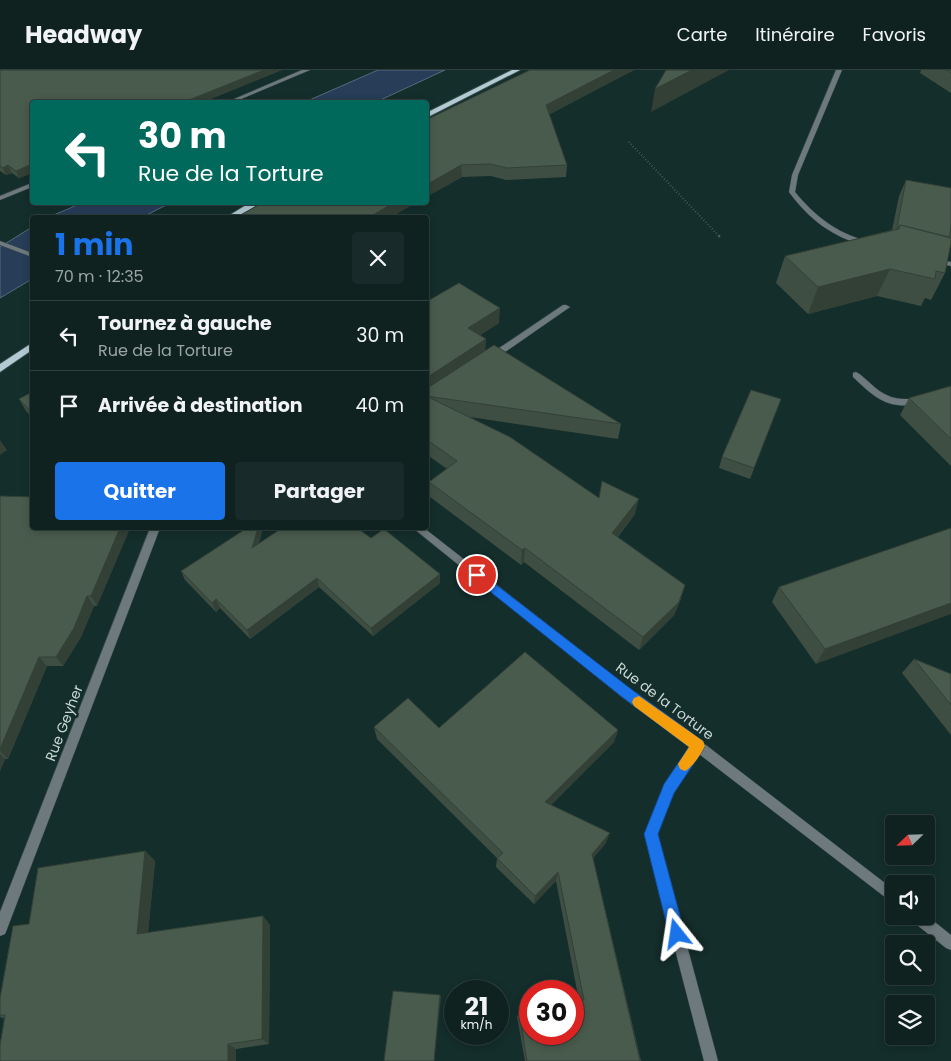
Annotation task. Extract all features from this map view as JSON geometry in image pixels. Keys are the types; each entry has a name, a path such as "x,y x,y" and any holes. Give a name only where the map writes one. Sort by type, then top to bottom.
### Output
{"main road":[{"path":"429,114 517,70"},
{"path":"234,215 253,205"},
{"path":"0,369 30,347"}],"street":[{"path":"235,100 307,70"},
{"path":"839,70 795,175 792,192 807,212 843,238 869,244"},
{"path":"0,198 30,186"},
{"path":"0,243 30,255"},
{"path":"923,258 951,264"},
{"path":"483,363 566,307"},
{"path":"856,375 884,400 906,404 924,400"},
{"name":"Rue Geyher","path":"0,929 154,530"},
{"name":"Rue de la Torture","path":"421,530 626,693 698,746 885,891"},
{"path":"698,746 669,789 651,834 710,1061"},
{"path":"928,925 951,943"}],"path":[{"path":"629,142 722,238"}],"water":[{"path":"378,70 445,70 380,100 310,100"},
{"path":"77,205 166,205 147,215 54,215"},
{"path":"30,228 30,280 0,298 0,247"}],"building":[{"path":"0,70 264,70 189,100 30,100 30,165 16,171 8,165 3,168 0,166"},
{"path":"530,70 614,70 546,105 567,165 507,168 491,164 461,165 429,183 429,119"},
{"path":"666,70 692,70 655,89"},
{"path":"906,180 951,188 951,227 949,237 900,225 897,228"},
{"path":"259,205 390,205 373,215 240,215"},
{"path":"900,225 951,238 945,273 936,271 935,279 890,269 818,287 785,256 899,229"},
{"path":"459,283 500,308 468,328 486,339 429,376 429,300"},
{"path":"494,345 621,424 429,396 429,387"},
{"path":"951,386 951,439 909,398"},
{"path":"751,390 781,399 754,468 722,457"},
{"path":"30,393 30,411 19,399"},
{"path":"429,397 510,437 599,498 602,481 639,499 612,533 685,585 679,602 643,637 525,548 522,550 429,482 457,461 429,441"},
{"path":"0,496 30,497 30,530 119,530 91,596 87,596 74,628 56,657 39,657 0,749"},
{"path":"951,528 951,603 825,649 779,587"},
{"path":"244,530 257,530 252,548 279,530 360,530 371,538 385,530 440,574 371,628 317,578 247,630 216,599 212,603 181,571"},
{"path":"525,652 618,730 545,802 610,833 592,854 640,1061 527,1061 524,1045 584,1045 584,980 580,980 558,872 535,896 497,858 503,853 374,727 408,698 439,728"},
{"path":"914,659 951,674 951,705"},
{"path":"145,851 137,934 263,916 262,1039 228,1044 228,1061 0,1061 0,1045 5,1015 0,1015 0,998 13,926 29,924 38,868"},
{"path":"393,991 440,995 434,1061 384,1061"}],"slow traffic":[{"path":"639,702 698,746 685,764"}],"route":[{"path":"477,575 626,693 698,746 669,789 651,834 677,934"}]}
